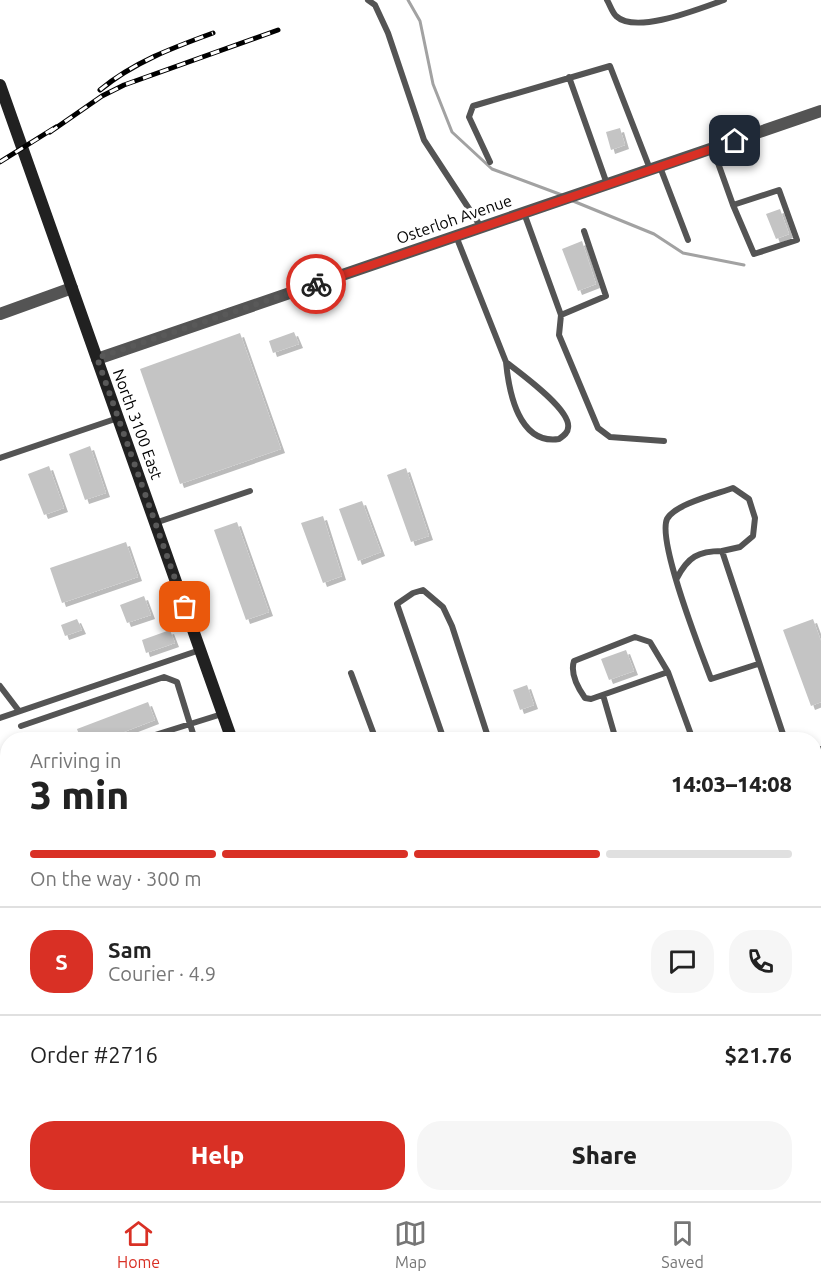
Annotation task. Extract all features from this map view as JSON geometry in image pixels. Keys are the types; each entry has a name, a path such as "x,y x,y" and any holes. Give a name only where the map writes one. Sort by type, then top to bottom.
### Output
{"main road":[{"name":"North 3100 East","path":"0,85 229,732"}],"street":[{"name":"Osterloh Avenue","path":"97,358 821,111"},
{"path":"0,314 72,288"}],"lane":[{"path":"368,0 375,4 388,33 424,140 482,227"},
{"path":"607,0 617,17 635,24 683,14 724,0"},
{"path":"490,162 469,117 473,106 610,66 688,240"},
{"path":"569,77 607,184"},
{"path":"713,148 733,205 754,254 797,240 779,190 733,205"},
{"path":"524,213 561,315 559,335 598,428 610,437 664,441"},
{"path":"561,315 606,297 584,231"},
{"path":"456,236 506,362 508,385 527,429 540,439 559,439 567,432 569,426 566,418 541,389 506,362"},
{"path":"0,458 118,418"},
{"path":"677,578 691,557 703,551 740,547 753,536 754,518 749,499 733,488 677,508 667,520 666,536 677,578 711,679 758,664"},
{"path":"155,523 250,491"},
{"path":"722,550 782,732"},
{"path":"441,732 397,604 413,593 423,590 442,607 452,626 486,732"},
{"path":"668,672 591,699 585,698 579,689 572,667 574,661 635,637 642,637 650,642 668,672 690,732"},
{"path":"0,718 200,650"},
{"path":"351,673 373,732"},
{"path":"21,726 164,676 177,682 193,732"},
{"path":"0,686 19,711"},
{"path":"603,695 614,732"},
{"path":"164,732 223,714"}],"building":[{"path":"620,128 625,145 611,150 606,132"},
{"path":"780,209 789,234 776,239 766,214"},
{"path":"582,241 596,284 578,291 562,249"},
{"path":"294,332 299,344 273,353 269,341"},
{"path":"240,333 281,449 180,484 140,369"},
{"path":"90,446 106,493 85,500 69,454"},
{"path":"49,466 64,508 44,515 28,474"},
{"path":"406,468 429,536 411,542 387,475"},
{"path":"362,501 381,552 358,561 339,509"},
{"path":"323,516 342,576 323,583 301,523"},
{"path":"237,522 269,612 246,620 214,530"},
{"path":"126,542 138,577 62,603 50,568"},
{"path":"144,596 151,615 127,623 120,605"},
{"path":"77,619 82,630 65,636 61,625"},
{"path":"813,619 821,641 821,702 811,706 783,630"},
{"path":"170,630 175,643 146,653 142,640"},
{"path":"626,650 634,671 609,680 601,659"},
{"path":"527,685 534,705 520,710 513,690"},
{"path":"148,702 155,720 124,732 78,732 77,729"}],"waterway":[{"path":"408,0 420,21 433,84 452,132 492,169 562,195"},
{"path":"573,201 654,234 683,253 744,265"}],"railway":[{"path":"50,132 102,96 124,85 278,30"},
{"path":"100,90 126,71 168,50 213,33"},
{"path":"0,162 56,127"}],"way so far":[{"path":"185,607 97,358 316,284"}],"route":[{"path":"316,284 735,141"}]}
